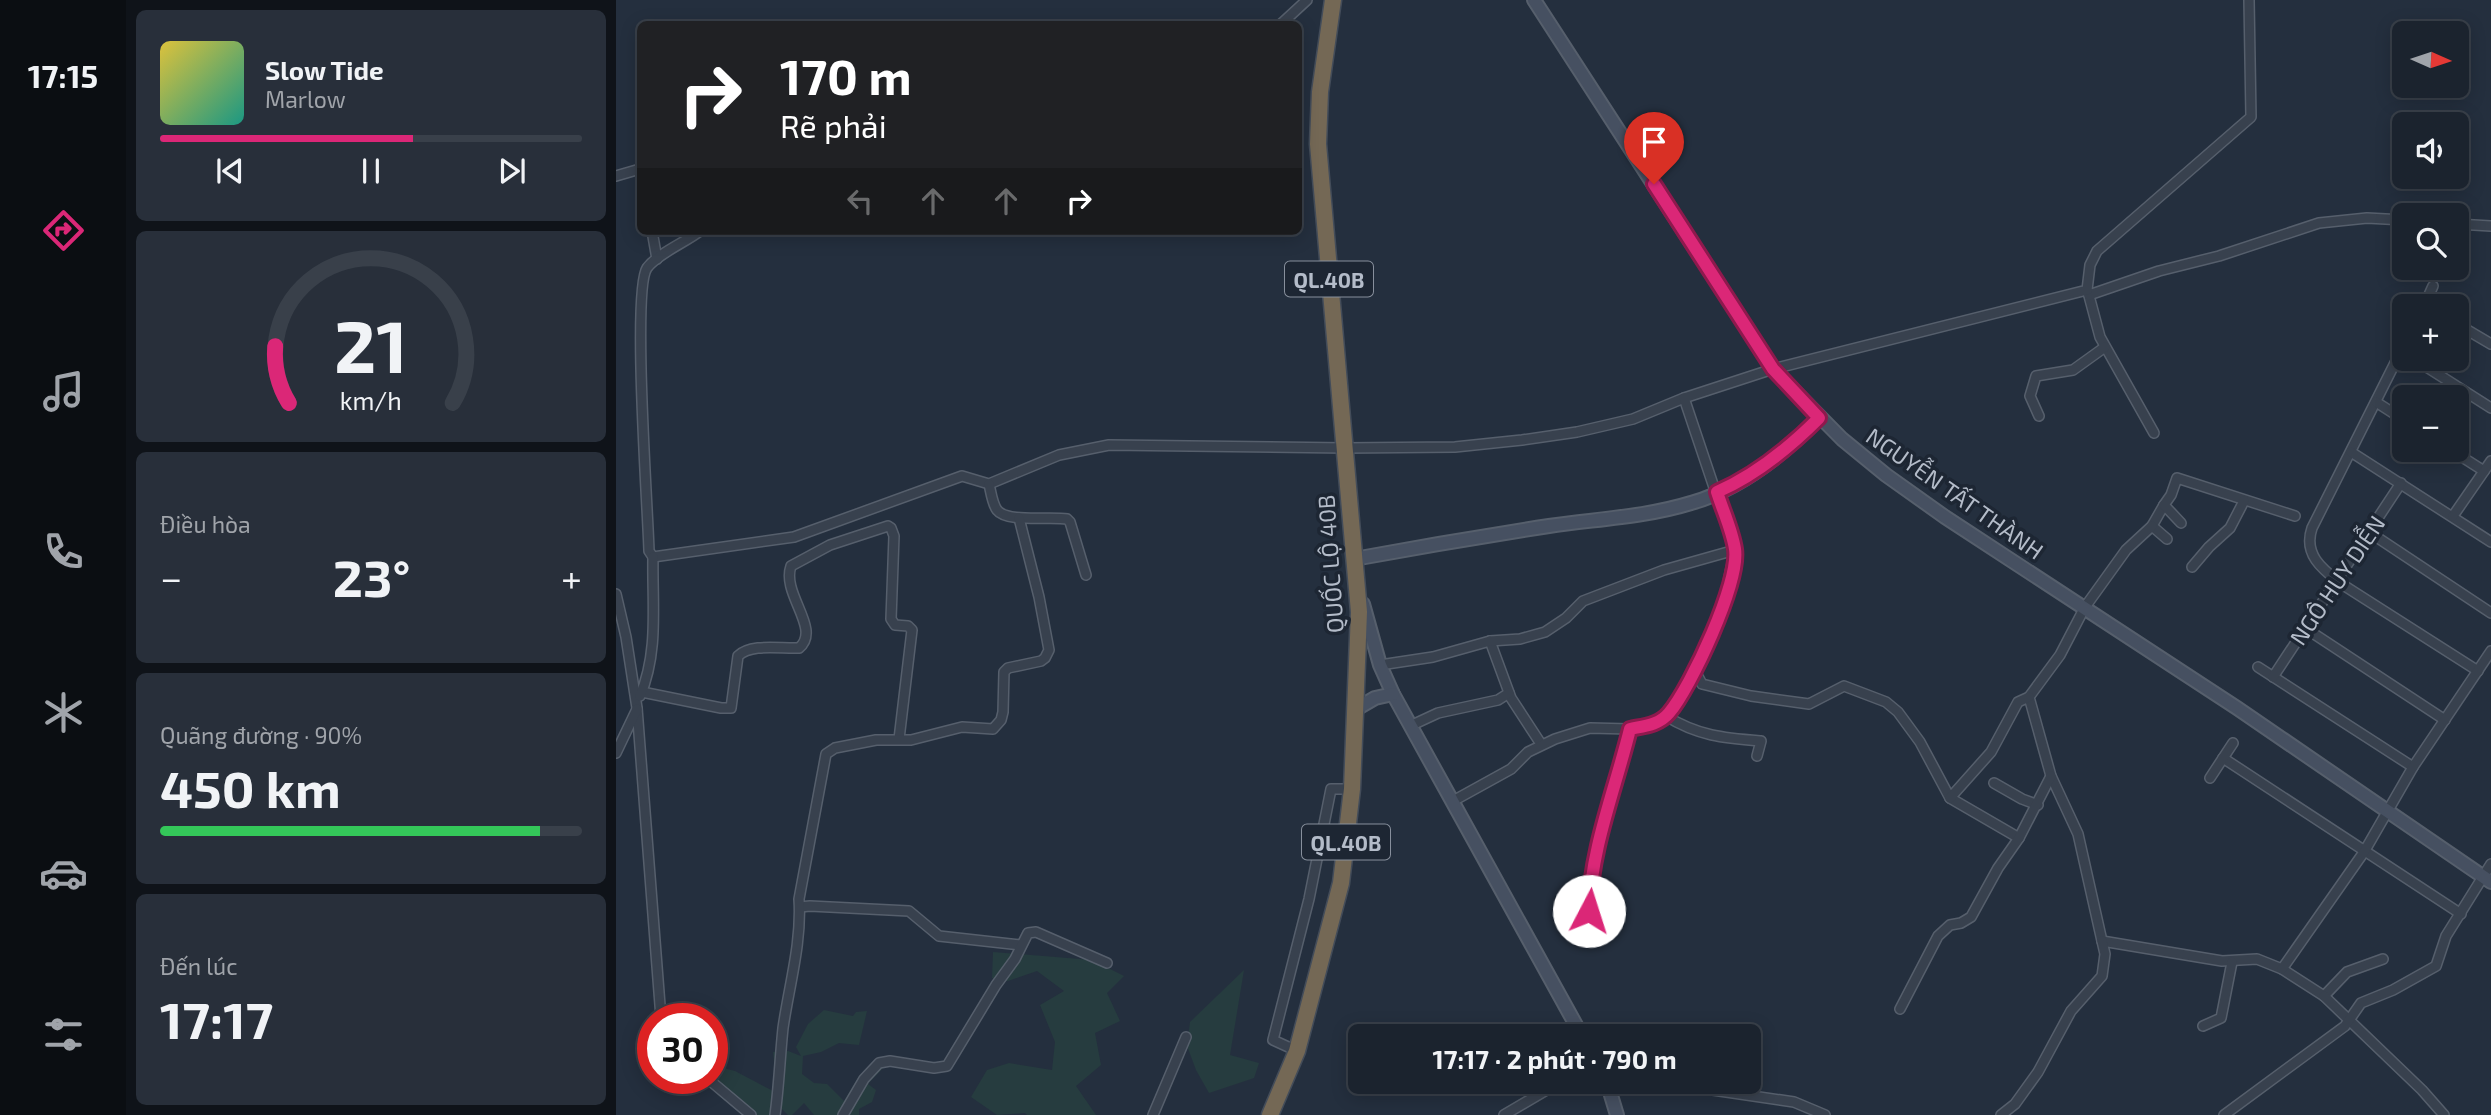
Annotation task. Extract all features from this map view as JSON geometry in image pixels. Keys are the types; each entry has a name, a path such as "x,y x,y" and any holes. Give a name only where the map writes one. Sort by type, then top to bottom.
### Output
{"highway":[{"name":"QUỐC LỘ 40B","path":"1270,1115 1297,1051 1341,883 1352,789 1359,612 1318,144 1320,92 1333,0"}],"main road":[{"name":"NGUYỄN TẤT THÀNH","path":"1534,0 1773,369 1819,418 1865,459 1919,499 2085,607 2487,880"},
{"path":"1576,1024 1393,694 1380,665 1367,622 1354,559 1693,503 1750,476 1819,418"},
{"path":"1356,709 1376,698 1393,694"},
{"path":"1610,1094 1616,1115"}],"street":[{"path":"1284,21 1307,0"},
{"path":"2154,433 2105,347 2094,321 2088,293 2090,265 2097,251 2251,117 2249,0"},
{"path":"616,176 637,170"},
{"path":"653,557 794,537 962,476 989,484 1059,455 1109,445 1455,447 1577,432 1633,419 1684,398 1773,369 2088,293 2219,256 2319,223 2392,219"},
{"path":"2469,225 2491,226"},
{"path":"653,235 657,259"},
{"path":"616,753 650,668 653,642 653,557 649,551 641,341 644,275 657,259 694,235"},
{"path":"2430,294 2433,286"},
{"path":"2469,331 2491,344"},
{"path":"2039,416 2030,396 2036,376 2073,370 2105,347"},
{"path":"2393,371 2312,528 2309,539 2311,550 2317,563 2337,581 2478,671"},
{"path":"2433,371 2491,408"},
{"path":"1453,801 1511,769 1528,752 1541,744 1590,728 1630,729 1657,723 1666,716 1695,671 1724,601 1735,550 1684,398"},
{"path":"2376,402 2392,412"},
{"path":"2351,452 2491,542"},
{"path":"2469,461 2484,471"},
{"path":"2453,516 2491,461"},
{"path":"1950,798 1991,751 2018,702 2029,697 2060,655 2085,607 2126,550 2152,526 2171,495 2177,478 2295,516"},
{"name":"NGÔ HUY DIỄN","path":"2273,677 2401,483"},
{"path":"989,484 998,511 1006,516 1068,519 1086,575"},
{"path":"2192,567 2234,524 2245,501"},
{"path":"2164,505 2181,523"},
{"path":"775,1115 802,883 826,754 835,748 876,740 911,740 962,727 993,729 1001,720 1003,672 1008,668 1041,661 1048,654 1049,644 1019,517"},
{"path":"642,692 731,708 739,654 757,648 799,648 804,644 806,624 790,590 788,577 791,566 830,545 888,526 894,536 891,620 895,625 908,626 912,630 899,739"},
{"path":"2152,526 2167,539"},
{"path":"2369,532 2491,613"},
{"path":"1380,665 1433,657 1490,641 1520,639 1545,632 1566,618 1583,601 1664,570 1735,550"},
{"path":"616,594 637,706 660,1003"},
{"path":"2305,628 2445,720"},
{"path":"1490,641 1510,693 1541,744"},
{"path":"2282,969 2364,852 2389,813 2413,767 2491,651"},
{"path":"2258,667 2413,767"},
{"path":"1695,671 1702,684 1787,702 1809,704 1844,686 1886,702 1910,726 1950,798 2019,838"},
{"path":"1410,726 1447,710 1498,700 1510,693"},
{"path":"2001,1115 2015,1104 2038,1072 2071,1011 2102,976 2105,954 2078,834 2051,776 2029,697"},
{"path":"1666,716 1688,729 1711,736 1761,741 1757,756"},
{"path":"1593,937 1589,911 1591,885 1609,797 1630,729"},
{"path":"2210,778 2233,743"},
{"path":"2224,758 2462,914"},
{"path":"1900,1009 1938,936 1950,925 1971,917 2038,805 2051,776"},
{"path":"1994,783 2038,805"},
{"path":"1297,1051 1273,1040 1309,899 1331,789 1352,789"},
{"path":"2224,1115 2350,1020 2361,1003 2393,990 2436,966 2446,936 2487,880 2491,864"},
{"path":"800,907 909,911 939,936 1021,945"},
{"path":"843,1115 864,1079 879,1063 890,1061 934,1068 947,1066 1015,959 1028,933 1036,932 1107,963"},
{"path":"2102,941 2231,962 2257,959 2282,969 2324,996 2422,1090 2444,1115"},
{"path":"2324,996 2347,972 2383,959"},
{"path":"2203,1026 2221,1018 2231,962"},
{"path":"1153,1115 1186,1037"},
{"path":"726,1094 751,1115"},
{"path":"1504,1115 1540,1094"},
{"path":"1740,1094 1794,1102 1825,1115"}],"green space":[{"path":"993,952 1092,960 1124,976 1107,993 1120,1021 1095,1033 1101,1065 1076,1086 1096,1115 997,1115 971,1097 987,1070 1009,1063 1052,1070 1055,1042 1040,1005 1064,991 1037,971 1008,981 992,978"},
{"path":"1244,970 1230,1055 1259,1063 1254,1078 1209,1093 1187,1046 1190,1022"},
{"path":"824,1010 853,1016 856,1012 867,1011 859,1045 839,1043 821,1052 803,1056 802,1074 814,1083 827,1084 844,1101 859,1076 878,1057 884,1058 883,1068 868,1084 876,1090 872,1102 859,1109 859,1115 814,1115 804,1103 792,1115 788,1115 779,1106 773,1052 788,1051 801,1056 796,1047 808,1024"},
{"path":"728,1069 735,1071 775,1092 772,1115 744,1115 717,1094 728,1094"}],"route":[{"path":"1589,911 1595,858 1609,797 1630,729 1657,723 1669,714 1695,671 1724,601 1735,550 1717,492 1762,468 1819,418 1773,369 1654,184"}]}
